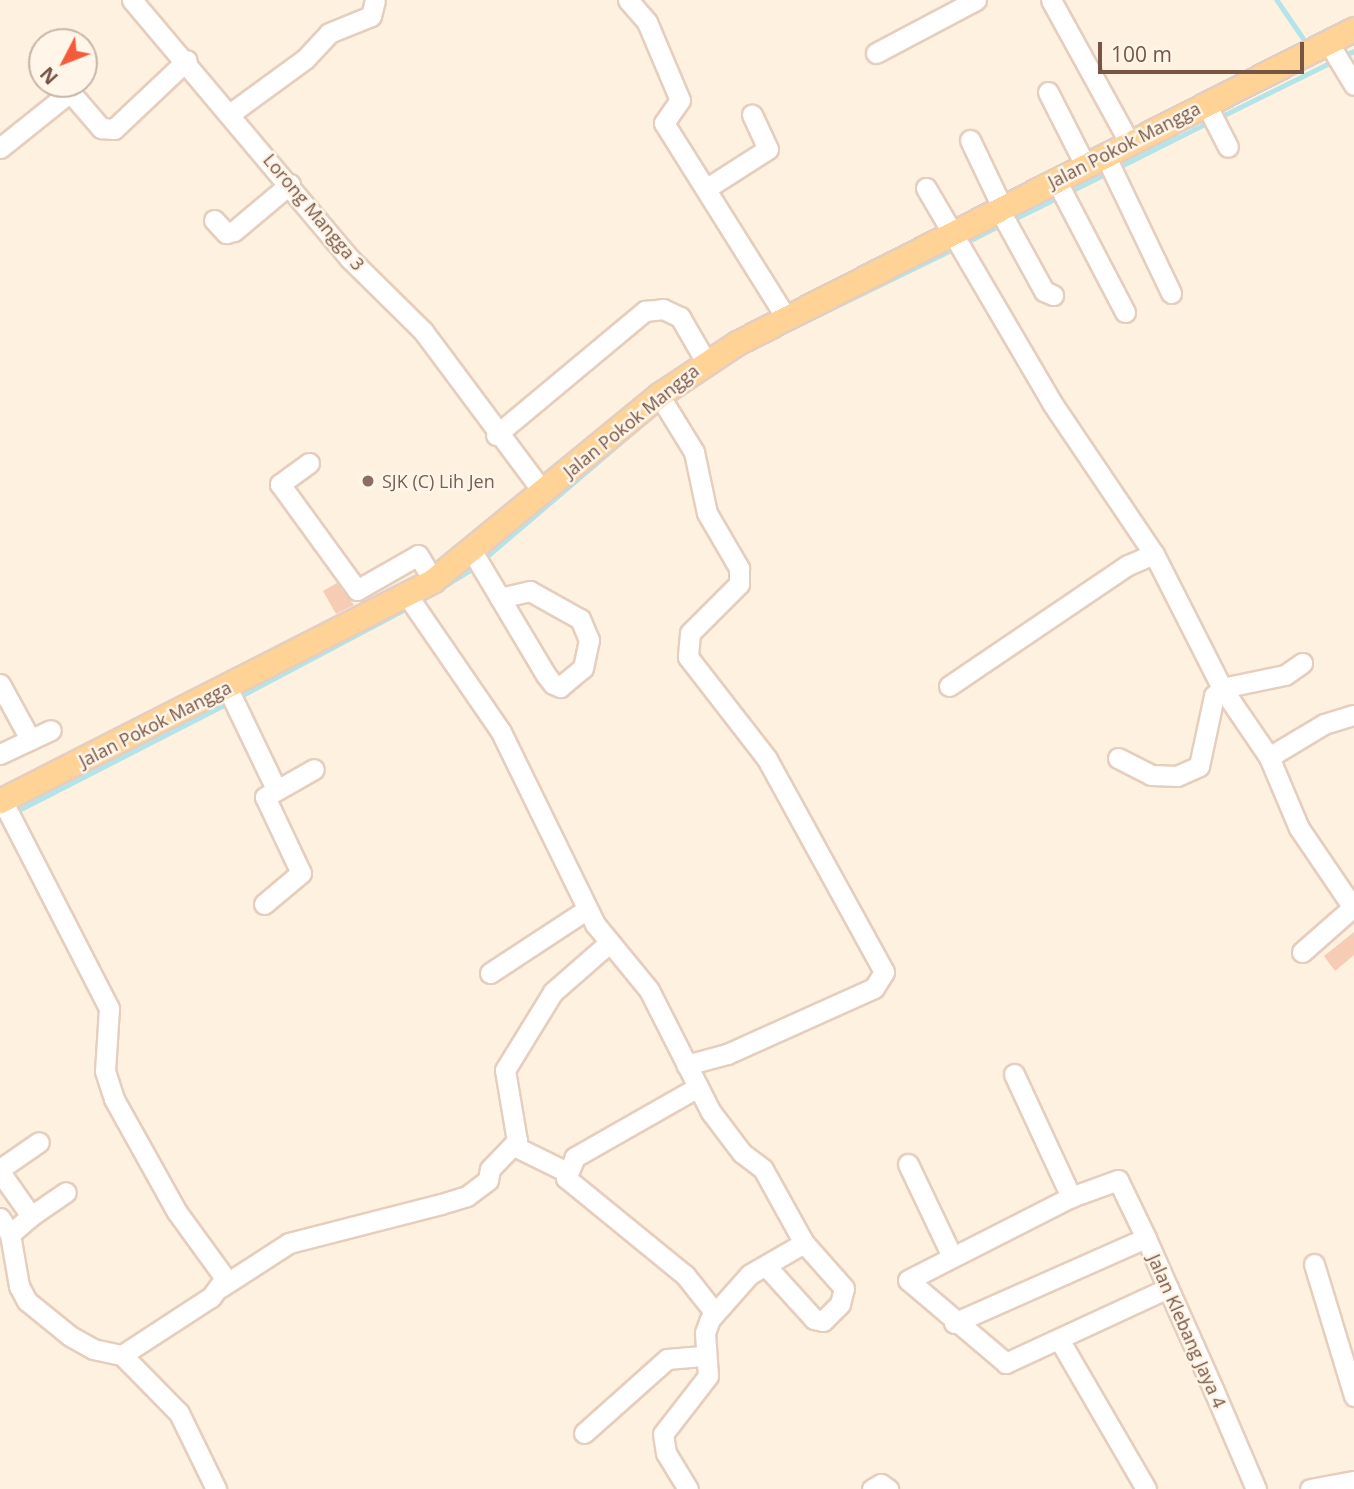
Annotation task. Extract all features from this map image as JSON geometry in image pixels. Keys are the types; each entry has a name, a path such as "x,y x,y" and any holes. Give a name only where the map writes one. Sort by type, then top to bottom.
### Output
{"main road":[{"name":"Jalan Pokok Mangga","path":"5,807 232,697 371,612 412,602 433,580 478,560 543,492 665,404 706,362 785,316 955,242 1004,215 1061,189 1103,165 1129,142 1206,104 1333,53 1354,29"}],"street":[{"name":"Lorong Mangga 3","path":"132,0 232,113 350,259 423,331 496,435 543,492"},
{"path":"232,113 305,59 329,33 371,16 375,0"},
{"path":"628,0 647,22 680,100 664,123 785,316"},
{"path":"876,53 976,0"},
{"path":"1051,0 1129,142"},
{"path":"1333,53 1354,85"},
{"path":"0,148 70,92 101,128 114,129 187,60"},
{"path":"1048,92 1103,165 1171,293"},
{"path":"1206,104 1228,147"},
{"path":"707,188 768,149 752,114"},
{"path":"970,140 1004,215 1044,291 1054,295"},
{"path":"214,220 226,233 234,231 290,184"},
{"path":"926,188 955,242 1052,403 1154,554 1222,688 1269,757 1299,828 1347,887 1354,908 1301,952"},
{"path":"1061,189 1125,312"},
{"path":"496,435 645,311 663,309 680,317 706,362"},
{"path":"665,404 694,452 707,513 739,568 739,584 690,634 688,657 767,759 884,972 874,988 727,1054 687,1065"},
{"path":"309,463 280,484 371,612"},
{"path":"950,686 1128,565 1154,554"},
{"path":"357,590 418,555 433,580"},
{"path":"478,560 500,598 553,684 560,687 583,668 589,640 580,619 530,591 500,598"},
{"path":"412,602 501,732 586,910 609,943 649,990 698,1087 742,1153 763,1169 804,1243 844,1288 840,1304 823,1321 814,1319 766,1266"},
{"path":"1118,758 1151,775 1177,776 1199,766 1200,741 1214,696 1222,688 1266,681 1302,663"},
{"path":"0,684 30,739"},
{"path":"232,697 275,789"},
{"path":"1269,757 1324,724 1354,715"},
{"path":"0,754 51,730"},
{"path":"264,904 301,873 265,797 314,769"},
{"path":"5,807 109,1008 105,1071 114,1099 177,1212 225,1278 222,1287"},
{"path":"490,973 586,910"},
{"path":"122,1355 289,1243 467,1196 514,1146 516,1121 505,1070 553,992 609,943"},
{"path":"1014,1074 1071,1197 909,1275 911,1285 954,1323 1008,1363 1060,1341 1168,1288"},
{"path":"567,1172 575,1157 698,1087"},
{"path":"31,1216 0,1170 39,1142"},
{"path":"514,1146 567,1172 575,1190 685,1275 715,1313"},
{"path":"908,1164 951,1254"},
{"name":"Jalan Klebang Jaya 4","path":"1071,1197 1113,1178 1146,1238 1256,1489"},
{"path":"66,1192 31,1216 5,1226 19,1286 38,1314 93,1349 122,1355 179,1413 216,1489"},
{"path":"954,1323 1146,1238"},
{"path":"688,1489 666,1453 663,1434 703,1388 705,1333 715,1313 750,1274 804,1243"},
{"path":"1314,1264 1354,1396"},
{"path":"1060,1341 1146,1489"},
{"path":"584,1433 667,1359 705,1356"},
{"path":"1310,1489 1354,1481"}],"building":[{"path":"337,583 354,605 336,614 323,591"},
{"path":"1354,932 1354,955 1335,971 1324,956"}],"waterway":[{"path":"1277,0 1303,38"},
{"path":"1343,56 1354,51"},
{"path":"1220,117 1332,62"},
{"path":"1117,168 1209,122"},
{"path":"1067,193 1109,172"},
{"path":"1010,221 1059,197"},
{"path":"963,244 1002,224"},
{"path":"781,333 955,248"},
{"path":"484,559 661,408"},
{"path":"417,603 475,567"},
{"path":"237,698 409,607"},
{"path":"13,813 230,702"}],"place":[{"name":"SJK (C) Lih Jen","path":"368,481"}]}
